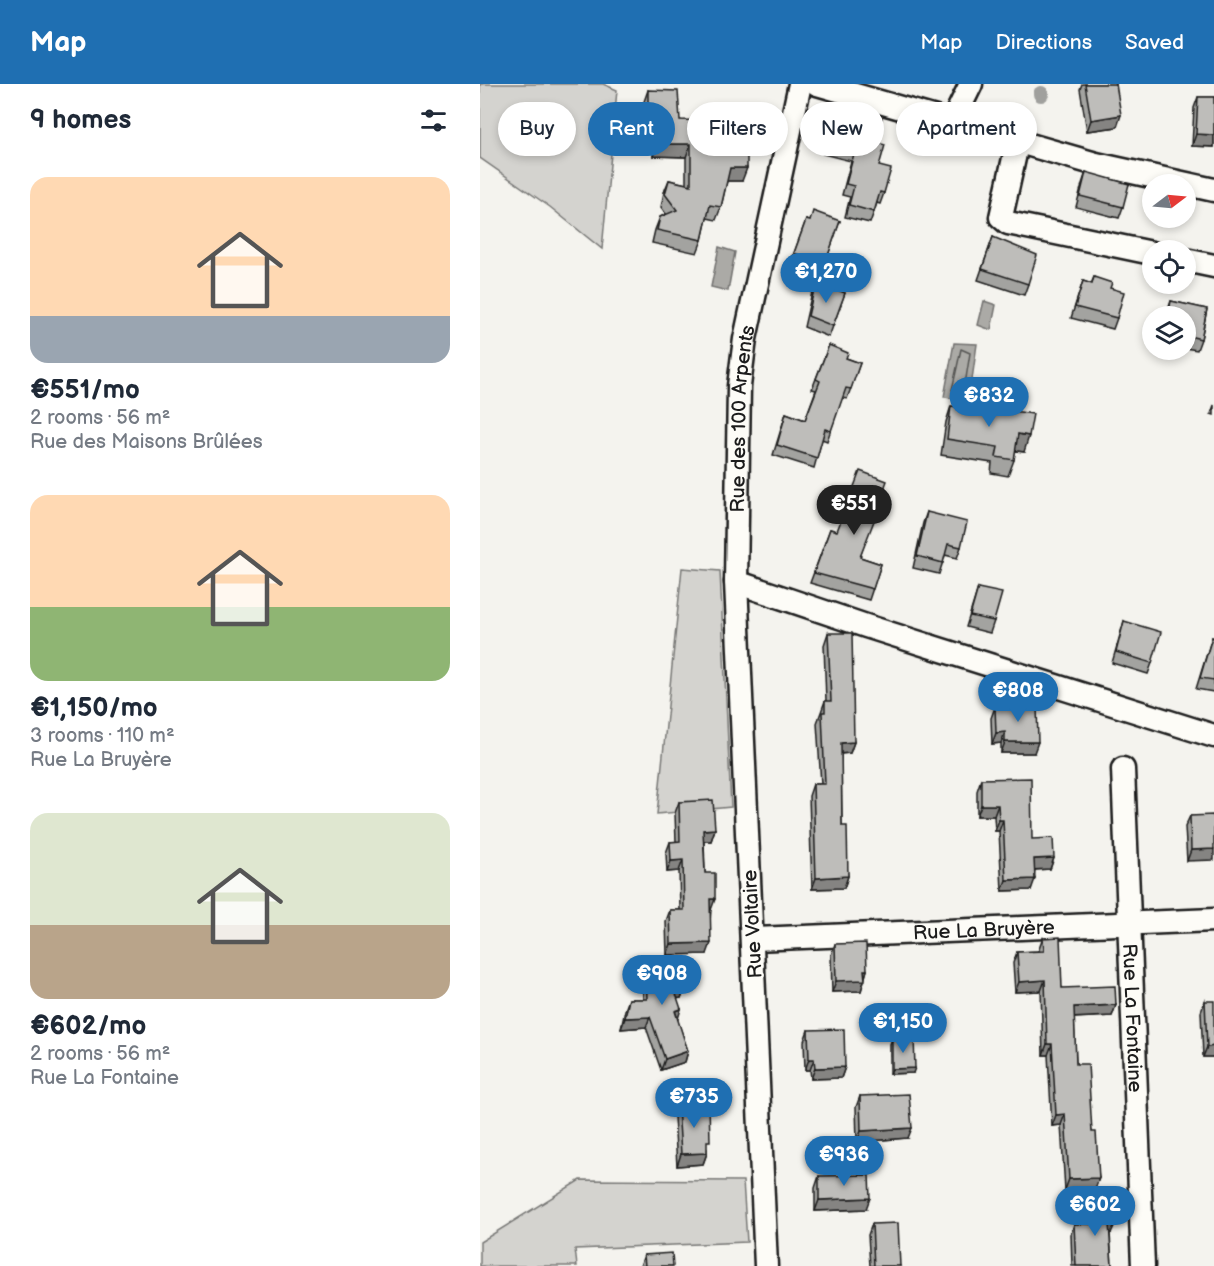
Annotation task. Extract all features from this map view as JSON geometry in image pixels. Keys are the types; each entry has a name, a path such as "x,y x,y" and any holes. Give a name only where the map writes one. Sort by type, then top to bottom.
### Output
{"street":[{"name":"Rue des 100 Arpents","path":"736,582 739,386 745,339 800,84"},
{"path":"816,84 896,106"},
{"path":"962,102 970,84"},
{"path":"1037,146 1096,164 1214,190"},
{"path":"1014,156 1001,217 1008,223 1142,251"},
{"path":"1196,262 1214,266"},
{"path":"736,582 866,626 1214,735"},
{"name":"Rue Voltaire","path":"736,582 766,1266"},
{"name":"Rue La Fontaine","path":"1123,769 1127,922 1143,1266"},
{"name":"Rue La Bruyère","path":"753,939 1214,920"}],"shaded area":[{"path":"480,84 603,84 617,90 616,102 588,102 588,156 611,156 602,249 550,207 480,158"},
{"path":"682,568 720,571 731,807 657,814"},
{"path":"580,1180 743,1181 747,1242 575,1249 577,1266 480,1266 480,1242"}],"water":[{"path":"719,247 735,252 728,291 711,287"},
{"path":"984,301 996,305 991,330 978,325"},
{"path":"954,343 977,344 969,401 944,397"}],"building":[{"path":"1085,84 1116,84 1121,115 1091,120"},
{"path":"648,90 678,91 680,120 687,120 687,144 675,144 675,102 648,102"},
{"path":"1198,97 1214,97 1214,135 1196,134"},
{"path":"691,156 747,156 747,168 730,168 721,207 710,205 702,240 657,230 660,217 677,210 665,194 669,180 691,185"},
{"path":"853,156 882,156 879,166 891,169 884,193 880,192 874,212 849,205 854,186 846,184"},
{"path":"1086,172 1129,184 1123,207 1080,196"},
{"path":"813,211 840,221 825,264 794,253 806,220 810,221"},
{"path":"993,237 1037,255 1028,284 982,269"},
{"path":"1094,277 1112,283 1110,288 1124,292 1117,318 1075,307 1083,281 1092,284"},
{"path":"816,281 845,293 833,326 808,316"},
{"path":"1171,301 1194,306 1170,306"},
{"path":"1196,307 1207,309 1201,339 1196,338"},
{"path":"829,345 848,353 846,358 860,363 851,389 846,388 831,431 825,429 817,458 777,445 786,413 805,420 820,381 816,379"},
{"path":"965,404 1033,414 1029,436 1018,434 1014,460 996,457 998,447 947,439 951,406 965,408"},
{"path":"860,471 887,481 860,557 881,564 873,589 814,573 830,529 837,531"},
{"path":"927,512 967,522 961,547 948,544 943,563 917,556"},
{"path":"978,588 1002,593 994,621 970,616"},
{"path":"1124,621 1161,632 1152,663 1116,652"},
{"path":"828,633 852,633 854,742 841,743 842,826 847,826 848,876 816,878 813,784 825,784 822,712 825,712 825,701 831,701"},
{"path":"1212,637 1214,638 1214,680 1200,678"},
{"path":"1037,705 1038,742 1005,742 1005,732 996,733 995,707"},
{"path":"1031,778 1032,839 1053,838 1054,858 1034,859 1035,879 1006,880 1003,820 999,820 998,805 981,805 981,779"},
{"path":"713,800 715,829 703,830 705,873 715,873 715,899 710,899 711,943 671,944 670,910 684,910 683,860 671,861 670,842 680,841 679,802"},
{"path":"1213,815 1214,849 1191,850 1190,816"},
{"path":"1060,937 1062,988 1115,986 1116,1005 1074,1007 1076,1064 1088,1064 1092,1132 1096,1132 1099,1178 1069,1179 1065,1114 1056,1115 1052,1044 1047,1044 1045,980 1019,982 1017,952 1044,951 1043,938"},
{"path":"866,943 865,980 836,981 835,944"},
{"path":"684,964 685,988 674,988 681,1009 675,1011 688,1051 665,1059 650,1017 625,1018 629,999 647,999 646,965"},
{"path":"1205,1001 1214,1001 1214,1046 1207,1047"},
{"path":"844,1029 845,1067 815,1068 814,1059 809,1059 808,1030"},
{"path":"914,1038 915,1068 892,1069 892,1039"},
{"path":"909,1094 912,1128 861,1131 860,1096"},
{"path":"709,1104 710,1141 707,1141 707,1153 681,1154 678,1106"},
{"path":"869,1175 870,1198 819,1200 819,1176"},
{"path":"1114,1201 1115,1224 1109,1224 1112,1266 1076,1266 1074,1224 1093,1224 1093,1202"},
{"path":"898,1223 900,1266 874,1266 872,1224"},
{"path":"672,1253 673,1266 645,1266 644,1255"}]}
